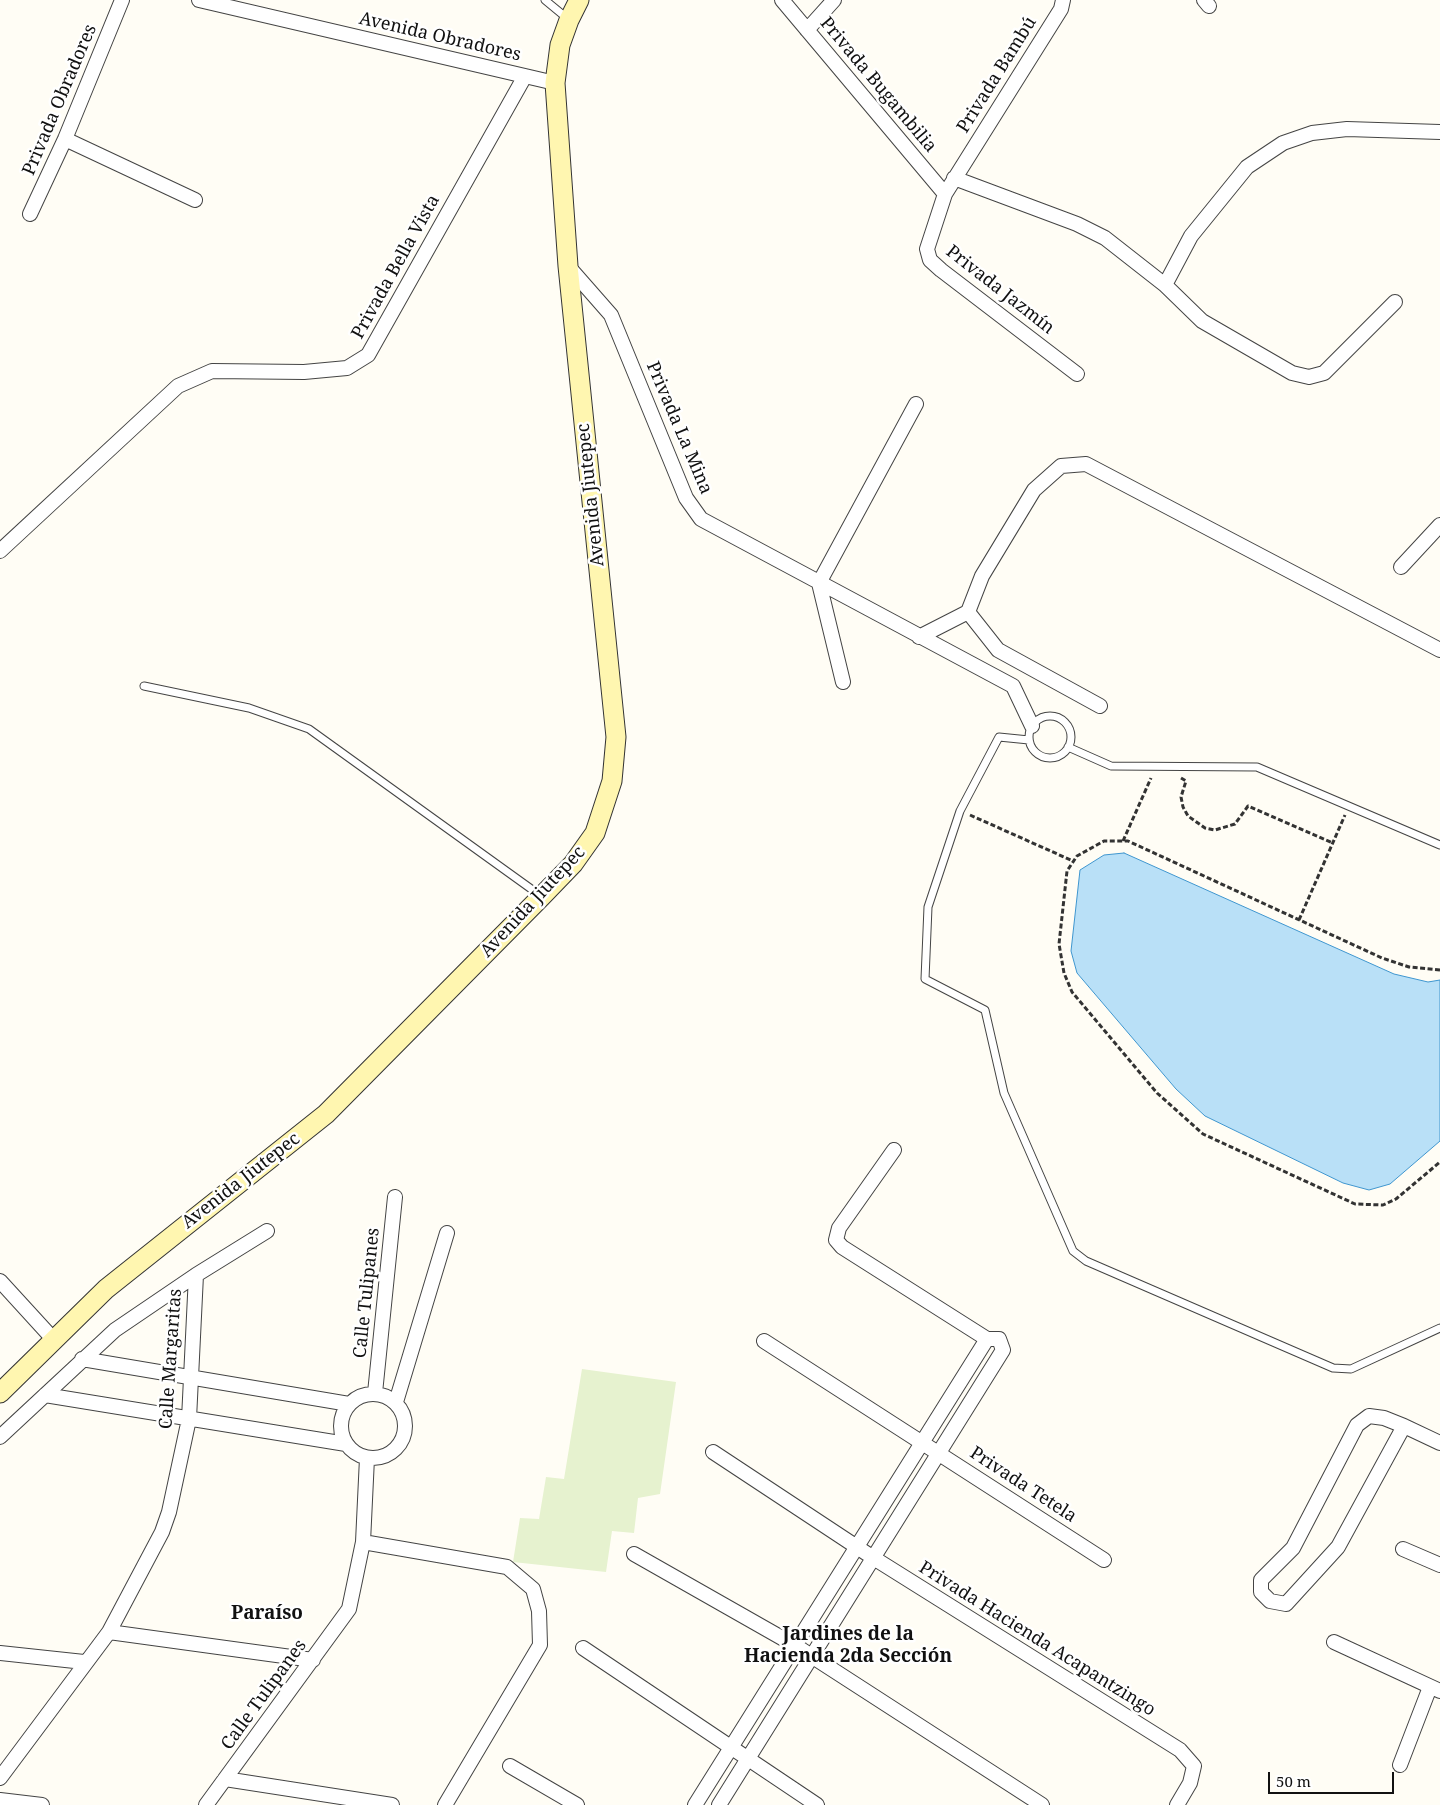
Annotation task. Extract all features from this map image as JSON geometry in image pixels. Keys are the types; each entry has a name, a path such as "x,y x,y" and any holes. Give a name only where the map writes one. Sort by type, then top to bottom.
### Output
{"main road":[{"name":"Avenida Jiutepec","path":"0,1393 106,1289 326,1114 573,864 595,833 612,781 616,737 568,266 555,83 560,45 579,0"}],"street":[{"name":"Privada Obradores","path":"30,214 65,139 122,0"},
{"name":"Avenida Obradores","path":"199,0 555,83"},
{"name":"Privada Bugambilia","path":"782,0 945,194"},
{"path":"807,30 834,0"},
{"name":"Privada Bambú","path":"945,194 1061,9 1063,0"},
{"name":"Privada Bella Vista","path":"0,551 178,386 212,371 304,372 346,368 368,355 525,76"},
{"path":"1165,285 1192,236 1241,175 1247,168 1283,143 1312,133 1347,129 1440,132"},
{"path":"65,139 195,200"},
{"path":"954,178 1077,224 1105,238 1165,285 1202,321 1292,373 1309,376 1324,373 1395,302"},
{"name":"Privada Jazmín","path":"945,194 927,249 930,260 1077,374"},
{"name":"Privada La Mina","path":"568,266 611,314 686,498 701,519 1013,686 1030,733"},
{"path":"843,682 819,583 916,404"},
{"path":"919,637 968,612 982,576 1034,490 1061,466 1086,464 1440,650"},
{"path":"1401,567 1440,525"},
{"path":"968,612 998,650 1100,706"},
{"path":"894,1150 839,1228 836,1240 842,1248 987,1339"},
{"name":"Calle Tulipanes","path":"375,1393 395,1197"},
{"path":"0,1438 115,1330 196,1274 267,1231"},
{"path":"396,1402 447,1233"},
{"name":"Calle Margaritas","path":"84,1662 109,1632 162,1532 169,1512 189,1419 196,1274"},
{"path":"0,1281 54,1340"},
{"path":"695,1805 987,1339 992,1337 999,1339 1003,1350 937,1452 812,1658 719,1805"},
{"name":"Privada Tetela","path":"764,1341 1104,1560"},
{"path":"82,1359 192,1379 350,1404"},
{"path":"375,1393 386,1396 396,1402 404,1414 406,1427 402,1441 393,1452 381,1458 367,1458 359,1455 346,1444 342,1436 342,1419 350,1404 357,1398 375,1393"},
{"path":"45,1396 346,1444"},
{"path":"1404,1426 1338,1547 1286,1604 1270,1601 1261,1592 1261,1580 1293,1548 1356,1425 1369,1416 1384,1418 1404,1426 1440,1443"},
{"name":"Privada Hacienda Acapantzingo","path":"713,1452 872,1558 1180,1750 1194,1766 1190,1783 1176,1805"},
{"name":"Calle Tulipanes","path":"206,1805 349,1609 363,1542 367,1458"},
{"path":"363,1542 507,1567 533,1589 540,1612 540,1645 445,1805"},
{"path":"1403,1549 1440,1564"},
{"path":"634,1554 796,1646 1042,1805"},
{"path":"109,1632 313,1660"},
{"path":"1334,1642 1435,1689 1400,1765"},
{"path":"583,1648 748,1761 817,1805"},
{"path":"0,1654 84,1662"},
{"path":"0,1778 84,1662"},
{"path":"510,1766 577,1805"},
{"path":"226,1779 392,1805"},
{"path":"0,1800 42,1805"}],"lane":[{"path":"545,0 569,20"},
{"path":"144,686 249,708 309,729 541,897"},
{"path":"1030,733 1035,752 1048,758 1062,755 1068,747 1071,737 1070,730 1062,720 1049,716 1042,718 1030,733 999,737 960,811 928,907 925,979 985,1010 1004,1093 1073,1251 1086,1261 1333,1368 1351,1369 1440,1328"},
{"path":"1068,747 1111,766 1257,767 1440,845"}],"path":[{"path":"1124,841 1151,777 1160,777"},
{"path":"1179,777 1186,781 1181,796 1183,807 1188,816 1204,828 1215,830 1235,824 1248,806 1333,843"},
{"path":"1300,920 1349,806"},
{"path":"960,811 1073,862"},
{"path":"1440,970 1409,967 1382,958 1124,841 1104,841 1076,856 1067,871 1059,944 1064,973 1072,992 1157,1093 1204,1134 1355,1204 1383,1205 1396,1199 1440,1162"}],"green space":[{"path":"582,1369 676,1382 660,1494 638,1498 634,1533 612,1531 606,1572 513,1562 520,1518 539,1519 546,1477 564,1479"}],"water":[{"path":"1124,853 1394,974 1428,982 1440,980 1440,1141 1390,1184 1369,1190 1343,1183 1205,1116 1176,1089 1077,973 1071,951 1080,870 1104,855"}],"district":[{"name":"Paraíso","path":"267,1614"},
{"name":"Jardines de la Hacienda 2da Sección","path":"848,1646"}]}
